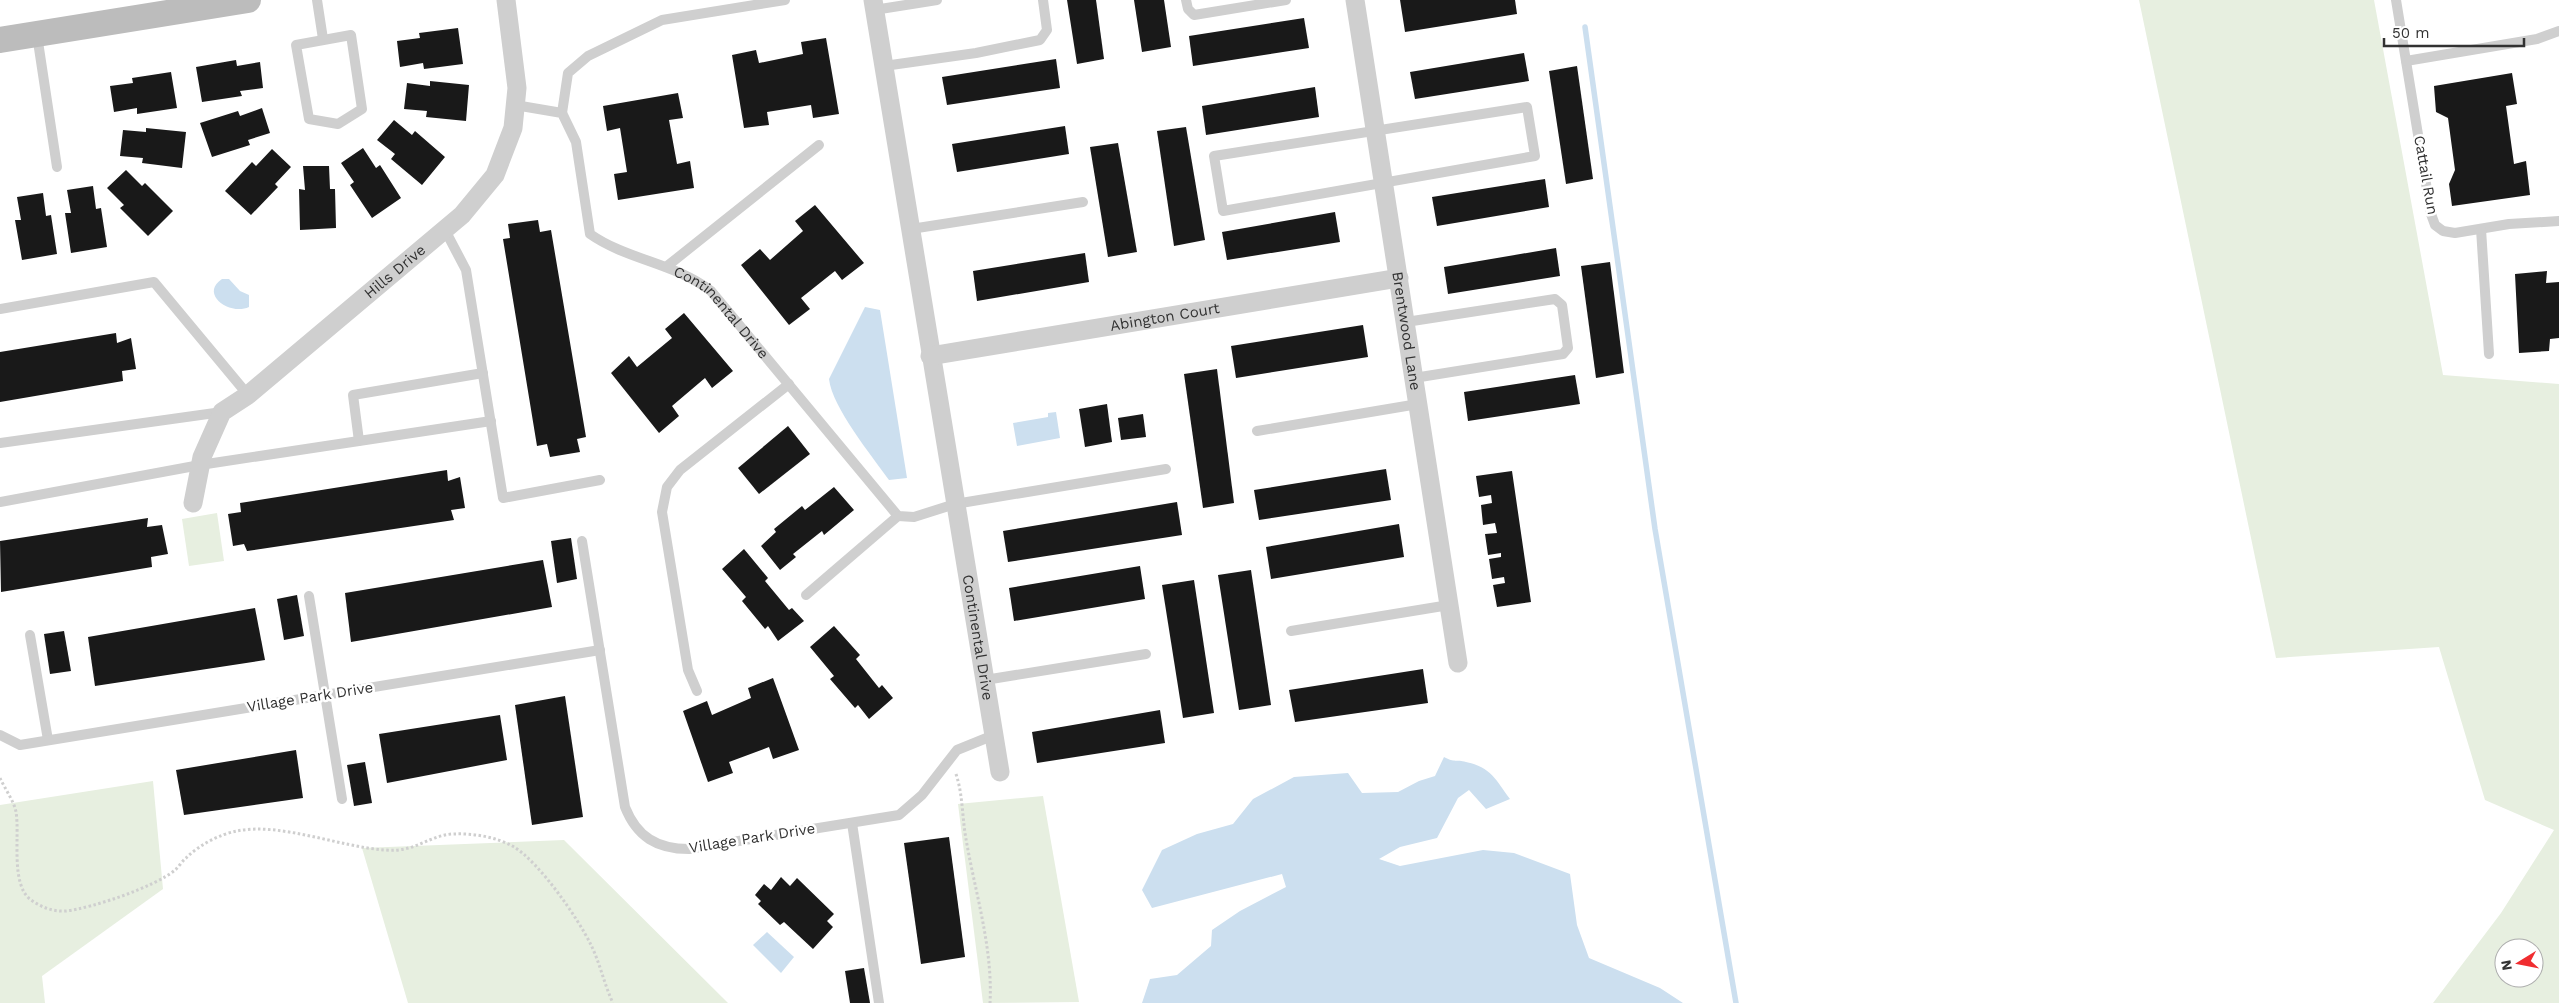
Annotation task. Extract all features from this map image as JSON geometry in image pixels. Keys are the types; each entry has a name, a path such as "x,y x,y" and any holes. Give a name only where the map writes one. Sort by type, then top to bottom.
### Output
{"street":[{"path":"0,40 248,0"},
{"name":"Hills Drive","path":"222,412 248,395 445,230 462,215 494,175 513,128 517,88 506,0"},
{"name":"Brentwood Lane","path":"1355,0 1458,663"},
{"name":"Continental Drive","path":"874,5 930,356 1000,772"},
{"name":"Abington Court","path":"930,356 1399,278"},
{"path":"193,503 200,465 222,412"}],"lane":[{"path":"317,0 323,39"},
{"path":"515,105 562,113 568,73 588,56 662,20 785,0"},
{"path":"874,5 937,0"},
{"path":"884,66 976,53 1040,40 1047,30 1043,0"},
{"path":"1186,0 1188,9 1194,15 1286,0"},
{"name":"Cattail Run","path":"2396,0 2431,214 2435,225 2443,231 2455,233 2509,224 2559,221"},
{"path":"2406,61 2537,39 2559,32"},
{"path":"37,34 57,167"},
{"path":"351,34 362,109 338,124 309,119 296,44 323,39 351,34"},
{"path":"1526,107 1534,156 1223,211 1214,156 1375,130 1526,107"},
{"name":"Continental Drive","path":"562,113 576,142 590,234 606,246 695,278 711,290 898,516"},
{"path":"666,267 819,145"},
{"path":"911,229 1083,202"},
{"path":"2481,229 2489,354"},
{"path":"445,230 466,270 503,498 600,480"},
{"path":"0,310 154,282 248,395"},
{"path":"1406,322 1555,299 1562,305 1568,348 1563,354 1414,378"},
{"path":"359,441 353,395 483,372"},
{"path":"697,690 688,670 662,512 667,487 680,470 789,384"},
{"path":"1257,431 1418,404"},
{"path":"0,443 222,412"},
{"path":"0,502 200,465 490,421"},
{"path":"806,595 898,516 914,517 955,504 1166,469"},
{"name":"Village Park Drive","path":"582,541 625,807 631,823 642,834 670,849 689,849 899,815 922,796 957,750 994,735"},
{"path":"309,596 342,799"},
{"path":"1291,631 1449,604"},
{"path":"30,636 48,740"},
{"name":"Village Park Drive","path":"0,735 20,745 600,650"},
{"path":"985,680 1146,654"},
{"path":"852,823 879,1003"}],"path":[{"path":"948,761 960,788 966,840 986,950 990,1003"},
{"path":"0,778 16,809 18,870 22,890 29,899 46,909 65,911 87,906 140,888 174,871 187,856 206,843 236,831 253,828 280,830 386,850 406,850 452,834 490,837 514,847 531,861 573,915 592,946 614,1003"}],"green space":[{"path":"2139,0 2374,0 2443,375 2559,384 2559,1003 2433,1003 2501,913 2554,830 2485,800 2439,647 2276,658"},
{"path":"217,513 224,561 189,566 182,519"},
{"path":"153,781 163,889 42,976 45,1003 0,1003 0,805"},
{"path":"1043,796 1079,1002 983,1003 958,804"},
{"path":"564,840 728,1003 408,1003 362,848"}],"water":[{"path":"222,279 229,279 240,291 249,295 249,307 234,309 226,306 215,297 216,285"},
{"path":"865,307 880,310 907,478 889,480 845,417 837,403 829,379"},
{"path":"1056,412 1060,438 1017,446 1013,423 1048,417 1048,413"},
{"path":"1444,757 1481,767 1497,780 1510,799 1486,809 1469,790 1458,798 1437,838 1400,847 1379,859 1400,866 1483,850 1514,853 1570,874 1577,925 1589,958 1660,988 1683,1003 1142,1003 1150,979 1177,975 1211,946 1212,930 1240,911 1286,887 1282,874 1152,908 1142,890 1162,850 1197,834 1233,824 1253,799 1294,777 1348,773 1362,793 1398,792 1419,781 1435,776"},
{"path":"767,932 794,957 781,973 753,945"}],"building":[{"path":"1067,0 1096,0 1104,59 1077,64"},
{"path":"1134,0 1164,0 1171,47 1142,52"},
{"path":"1400,0 1515,0 1517,14 1405,32"},
{"path":"1304,18 1309,48 1193,66 1189,36"},
{"path":"458,28 463,64 424,69 423,63 400,67 397,41 420,38 419,33"},
{"path":"826,38 839,114 813,118 811,105 767,112 769,125 744,128 732,55 756,50 759,63 803,54 801,42"},
{"path":"1524,53 1529,81 1415,99 1410,72"},
{"path":"1056,59 1060,88 947,105 942,77"},
{"path":"236,60 237,66 260,62 263,88 240,91 242,96 202,102 196,67"},
{"path":"1577,66 1593,179 1566,184 1549,71"},
{"path":"171,72 177,108 137,114 137,108 114,112 110,86 133,83 132,78"},
{"path":"2512,73 2517,104 2506,106 2514,164 2526,161 2530,195 2452,206 2449,184 2455,170 2448,118 2436,112 2434,86"},
{"path":"430,81 469,85 466,121 426,117 427,111 404,109 407,83 430,86"},
{"path":"1315,87 1319,117 1206,135 1202,106"},
{"path":"678,93 683,118 669,120 677,164 690,161 694,188 618,200 614,174 627,172 620,128 607,131 603,106"},
{"path":"262,108 270,133 248,140 250,145 212,157 200,123 238,111 240,116"},
{"path":"394,120 412,135 415,131 445,157 422,185 391,159 395,154 377,140"},
{"path":"1065,126 1069,154 957,172 952,144"},
{"path":"1186,127 1205,240 1174,246 1157,131"},
{"path":"146,128 186,132 182,168 142,163 143,158 120,156 123,130 146,132"},
{"path":"1118,143 1137,252 1108,257 1090,147"},
{"path":"363,148 376,168 380,165 401,198 372,218 350,185 354,182 341,163"},
{"path":"272,149 291,167 275,184 278,187 251,215 225,191 252,162 256,166"},
{"path":"303,166 329,166 330,189 335,189 336,228 300,230 299,189 305,190"},
{"path":"126,170 142,186 145,183 173,211 148,236 120,208 124,205 107,188"},
{"path":"1545,179 1549,207 1437,226 1432,197"},
{"path":"93,186 96,209 101,208 107,247 71,253 65,213 71,213 67,190"},
{"path":"43,193 46,216 51,215 57,254 22,260 15,220 21,220 17,197"},
{"path":"815,205 864,263 842,280 835,271 801,298 810,309 789,325 741,265 760,249 770,260 803,231 795,221"},
{"path":"1335,212 1340,242 1227,260 1222,232"},
{"path":"538,220 540,232 551,230 586,437 577,439 580,452 550,457 547,444 537,446 503,239 510,238 508,224"},
{"path":"1556,248 1560,276 1448,294 1444,267"},
{"path":"1085,253 1089,282 977,301 973,271"},
{"path":"1610,262 1624,373 1596,378 1581,266"},
{"path":"2547,271 2546,283 2559,282 2559,338 2550,339 2549,351 2519,353 2515,274"},
{"path":"684,313 733,371 712,388 705,378 672,406 679,416 659,433 611,373 629,356 637,367 672,338 665,329"},
{"path":"1363,325 1368,357 1236,378 1231,346"},
{"path":"116,333 117,343 131,338 136,369 122,371 123,381 0,402 0,352"},
{"path":"1217,369 1234,503 1203,508 1184,374"},
{"path":"1575,375 1580,404 1468,421 1464,392"},
{"path":"1107,404 1112,442 1085,447 1079,409"},
{"path":"1143,414 1146,437 1121,440 1118,418"},
{"path":"788,426 810,454 759,494 738,468"},
{"path":"1386,469 1391,500 1259,520 1254,490"},
{"path":"447,470 448,481 460,477 465,508 451,510 454,520 247,551 244,544 233,546 228,514 241,512 240,503"},
{"path":"1512,471 1531,602 1497,607 1493,585 1505,583 1504,577 1492,579 1489,559 1501,557 1501,553 1488,555 1485,534 1497,533 1495,523 1483,525 1481,505 1492,503 1491,495 1479,497 1476,476"},
{"path":"834,487 854,510 824,535 822,531 793,554 796,557 780,570 761,546 776,532 774,529 802,506 805,510"},
{"path":"1177,502 1182,535 1008,562 1003,531"},
{"path":"148,518 147,527 162,525 168,554 151,557 152,567 1,592 0,541"},
{"path":"1399,524 1404,557 1271,579 1266,547"},
{"path":"571,538 577,579 557,583 551,541"},
{"path":"744,549 768,578 765,581 789,610 792,608 804,621 778,641 768,626 765,629 742,601 746,597 722,569"},
{"path":"543,560 552,607 351,642 345,593"},
{"path":"1140,566 1145,599 1014,621 1009,588"},
{"path":"1251,570 1271,705 1239,710 1218,575"},
{"path":"1194,580 1214,713 1183,718 1162,585"},
{"path":"297,595 304,636 284,640 277,599"},
{"path":"255,608 265,660 95,686 88,637"},
{"path":"834,626 860,655 856,659 879,688 882,685 893,698 869,719 858,705 855,708 830,679 834,676 810,647"},
{"path":"64,631 71,671 50,674 44,634"},
{"path":"1423,669 1428,703 1295,722 1289,690"},
{"path":"773,678 799,750 773,759 769,747 729,762 733,773 708,782 683,711 707,701 712,715 751,698 748,688"},
{"path":"565,696 583,817 532,825 515,705"},
{"path":"1160,710 1165,743 1037,763 1032,732"},
{"path":"500,715 507,760 387,783 379,734"},
{"path":"296,750 303,798 184,815 176,770"},
{"path":"365,762 372,803 354,806 347,765"},
{"path":"949,837 965,957 921,964 904,843"},
{"path":"781,877 790,886 797,878 834,914 827,921 833,927 813,949 784,922 780,925 758,904 761,901 755,895 764,884 771,890"},
{"path":"864,968 870,1003 850,1003 845,971"}],"waterway":[{"path":"1585,27 1655,529 1736,1003"}]}
